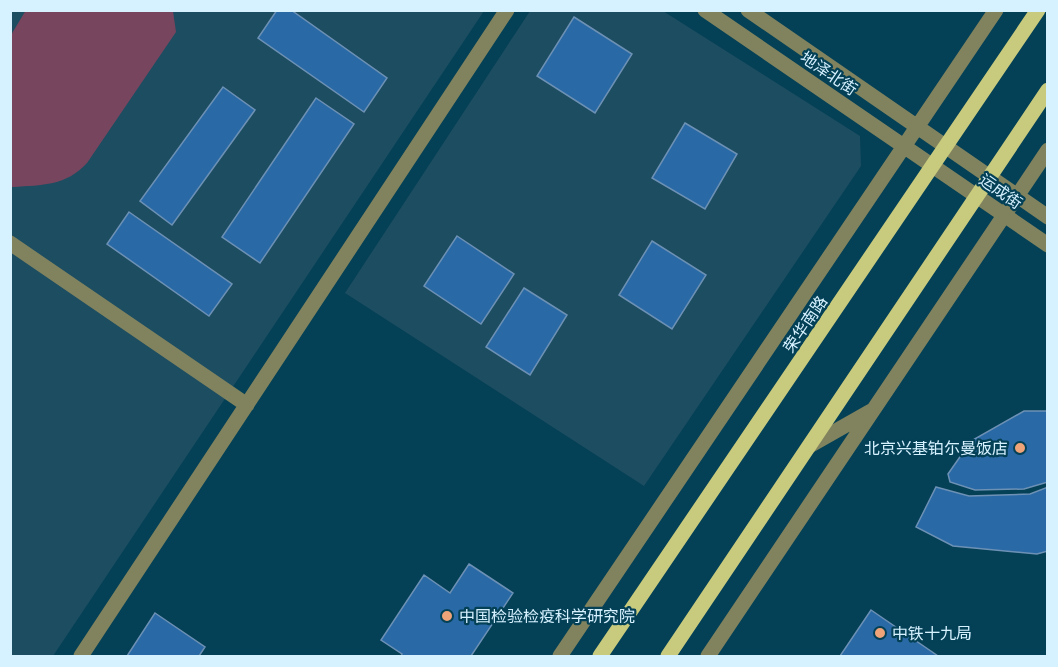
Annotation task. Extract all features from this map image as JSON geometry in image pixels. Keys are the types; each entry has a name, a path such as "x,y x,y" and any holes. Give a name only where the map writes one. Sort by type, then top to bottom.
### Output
{"main road":[{"name":"荣华南路","path":"600,657 1038,10"},
{"path":"668,657 1047,90"}],"street":[{"path":"81,657 507,10"},
{"name":"地泽北街","path":"705,10 934,166"},
{"name":"地泽北街","path":"748,10 947,147"},
{"path":"560,657 996,10"},
{"name":"运成街","path":"947,147 1047,217"},
{"path":"708,657 1047,150"},
{"name":"运成街","path":"934,166 1047,245"},
{"path":"10,243 247,405"},
{"path":"811,445 873,410"}],"shaded area":[{"path":"26,10 173,11 176,32 87,163 79,171 53,183 13,187 10,186 11,35"},
{"path":"10,11 484,11 53,656 11,656"},
{"path":"530,11 663,11 860,136 861,166 644,486 345,293"}],"building":[{"path":"277,10 291,10 387,78 364,112 258,38"},
{"path":"574,17 632,54 595,113 537,76"},
{"path":"223,87 255,110 172,225 140,201"},
{"path":"316,98 354,124 260,263 222,237"},
{"path":"685,123 737,154 705,209 652,178"},
{"path":"129,212 232,284 209,316 107,244"},
{"path":"457,236 514,274 481,324 424,286"},
{"path":"652,241 706,275 672,329 619,295"},
{"path":"524,288 567,315 530,375 486,347"},
{"path":"1024,411 1048,411 1048,482 1024,489 975,490 950,482 948,474 971,441"},
{"path":"936,487 969,496 1030,494 1048,487 1048,551 1037,554 953,546 916,527"},
{"name":"中国检验检疫科学研究院","path":"469,564 513,593 471,656 401,656 402,654 381,640 424,575 450,593"},
{"name":"中铁十九局","path":"871,610 938,656 840,656"},
{"path":"155,613 205,647 199,656 127,656"}],"place":[{"name":"北京兴基铂尓曼饭店","path":"1020,448"},
{"name":"中国检验检疫科学研究院","path":"447,616"},
{"name":"中铁十九局","path":"880,633"}]}
